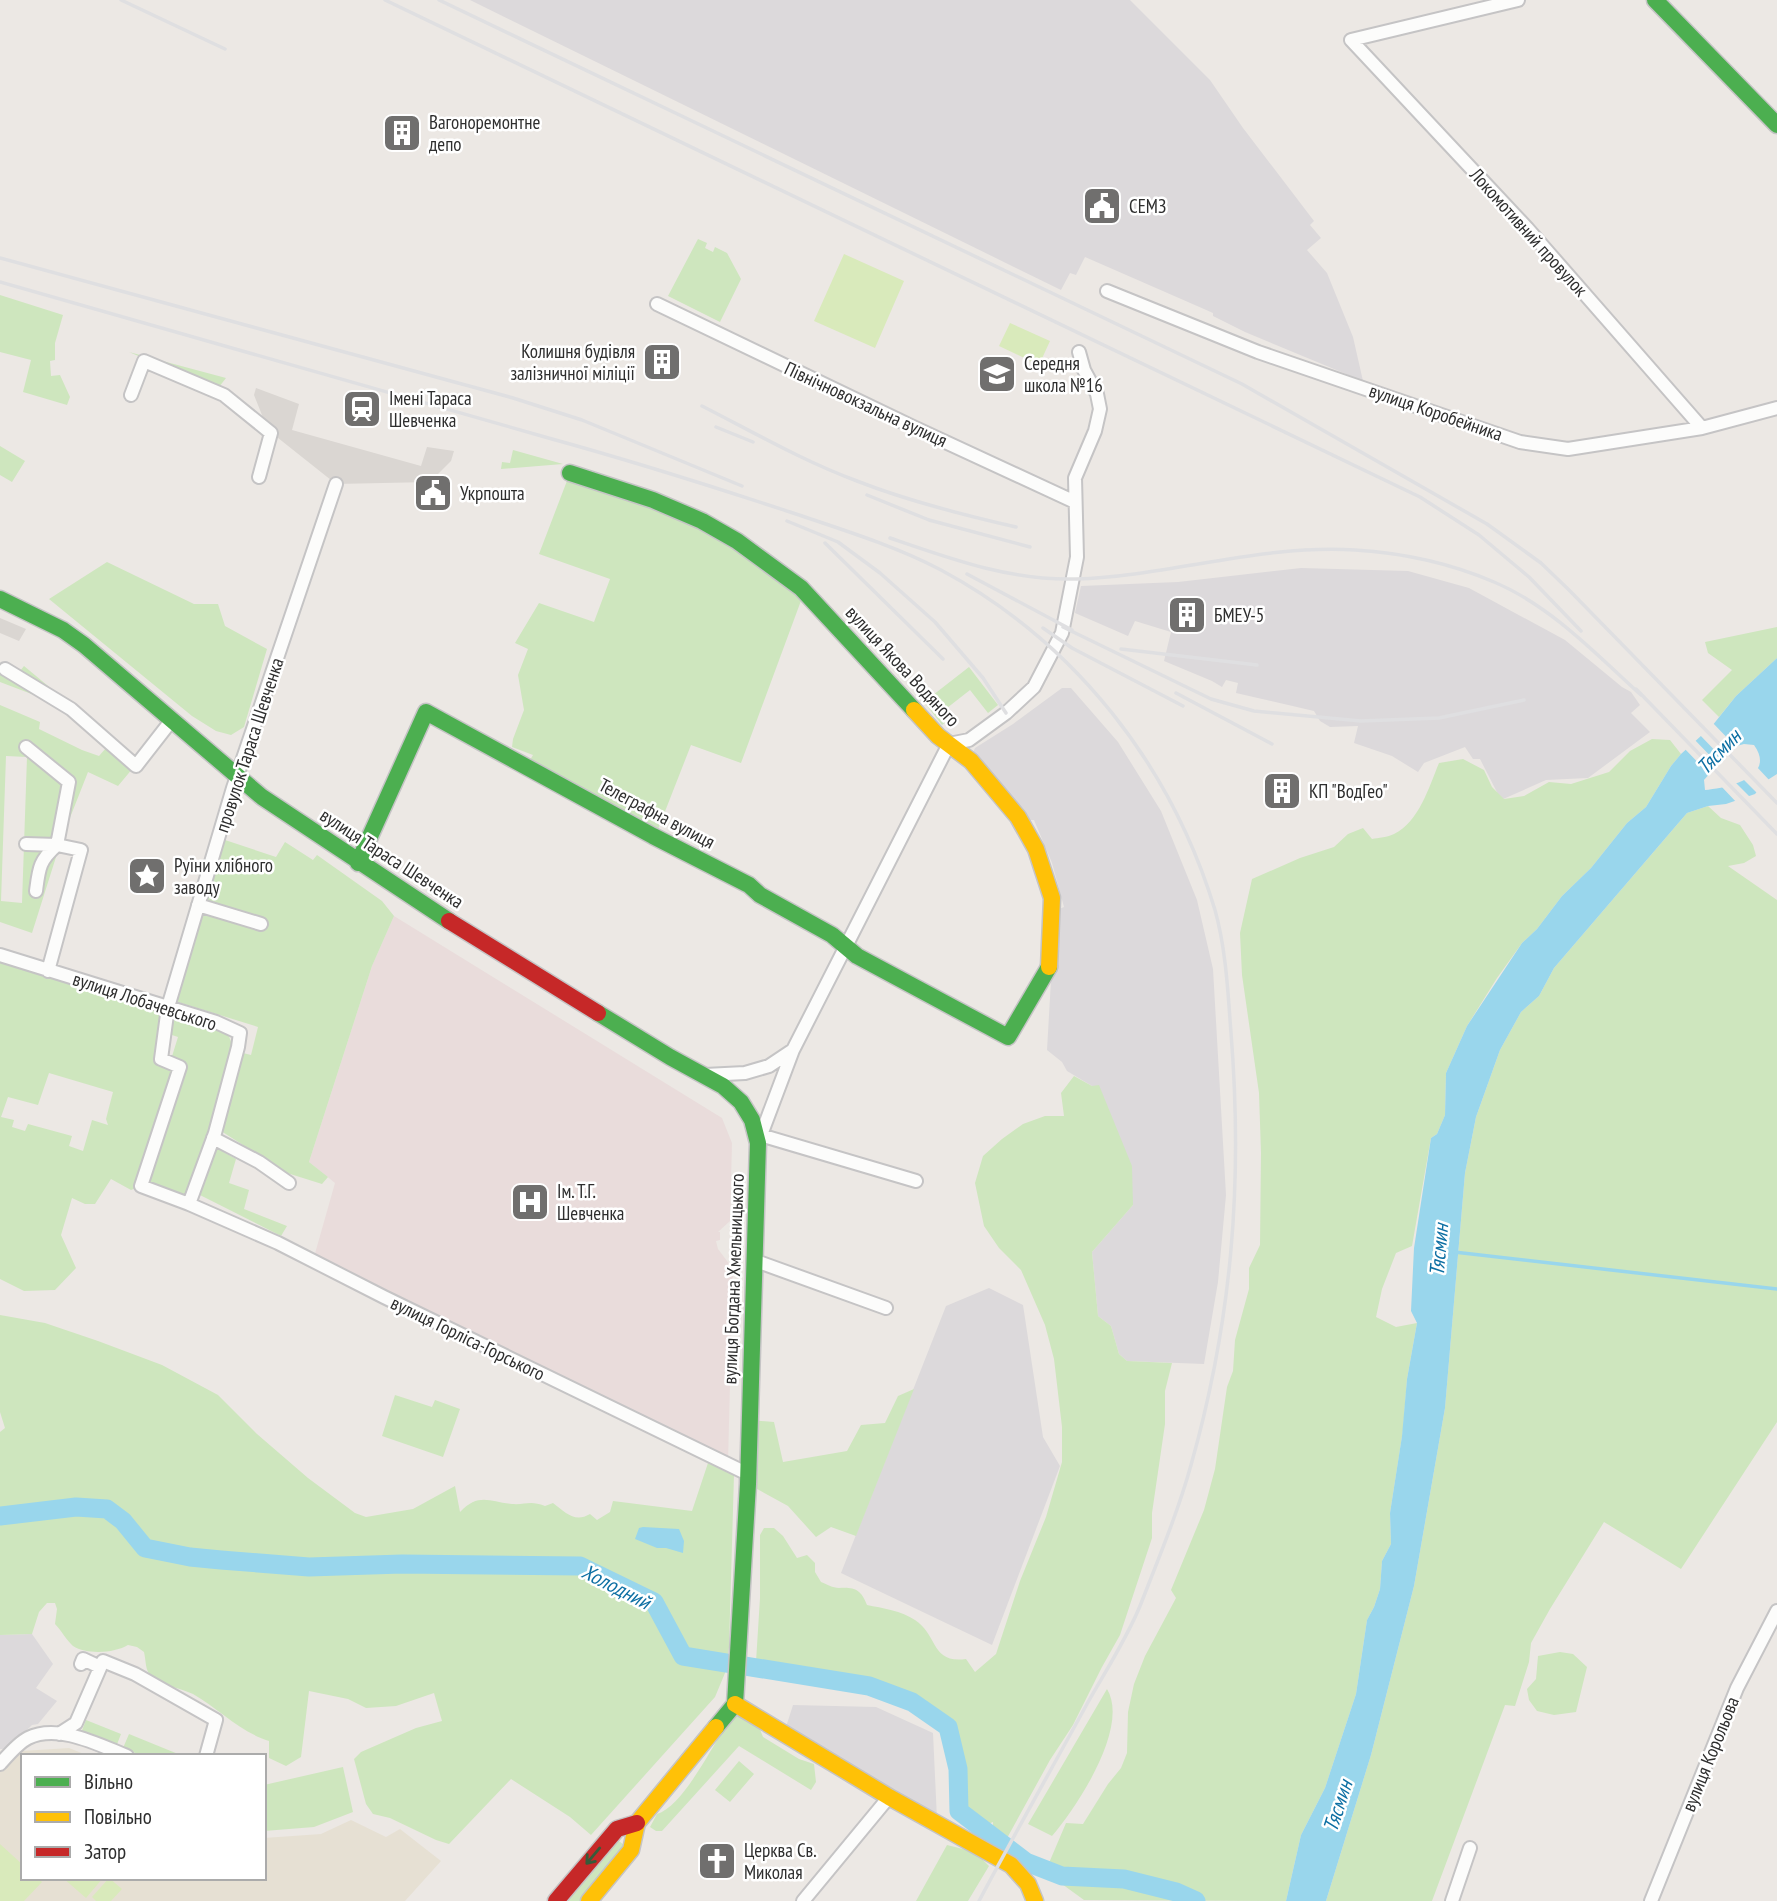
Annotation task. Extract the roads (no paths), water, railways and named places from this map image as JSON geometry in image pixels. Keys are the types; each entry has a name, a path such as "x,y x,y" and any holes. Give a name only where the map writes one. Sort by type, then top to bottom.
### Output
{"street":[{"name":"Локомотивний провулок","path":"1518,0 1351,40 1527,229 1702,428"},
{"path":"1655,0 1777,125"},
{"name":"вулиця Коробейника","path":"1107,291 1258,352 1521,442 1568,449 1702,428 1777,408"},
{"name":"Північновокзальна вулиця","path":"657,304 913,428 1075,502"},
{"path":"949,744 969,740 1006,713 1038,681 1062,633 1077,557 1075,478 1095,431 1100,409 1097,394 1084,370 1079,352"},
{"path":"131,395 144,361 224,395 271,433 259,477"},
{"name":"вулиця Якова Водяного","path":"570,473 653,500 702,521 737,541 801,588 949,744 971,761 1018,817 1036,849 1052,898 1052,964 1008,1037"},
{"name":"провулок Тараса Шевченка","path":"168,1007 237,778 336,484"},
{"name":"вулиця Тараса Шевченка","path":"0,599 63,630 110,666 237,778 358,863 624,1030 723,1086 741,1102 752,1119 759,1139"},
{"path":"8,656 5,669 71,709 136,765 171,721"},
{"name":"Телеграфна вулиця","path":"358,863 426,712 653,836 749,885 760,895 832,935 857,956 1008,1037"},
{"name":"вулиця Богдана Хмельницького","path":"735,1704 748,1474 759,1139 793,1050 949,744"},
{"path":"26,747 69,782 57,845 43,857 36,891"},
{"path":"26,844 57,845 81,850 48,971"},
{"path":"198,905 261,924"},
{"name":"вулиця Лобачевського","path":"0,955 168,1007 240,1033 213,1138 189,1204"},
{"name":"вулиця Горліса-Горського","path":"168,1007 161,1059 180,1068 141,1186 278,1242 384,1297 748,1474"},
{"path":"705,1075 745,1073 769,1066 793,1050"},
{"path":"213,1138 259,1162 289,1183"},
{"path":"759,1139 916,1181"},
{"path":"756,1261 886,1308"},
{"name":"вулиця Корольова","path":"1651,1901 1737,1688 1777,1611"},
{"path":"59,1734 76,1723 90,1665 103,1661 135,1674 216,1720 207,1754"},
{"path":"589,1901 631,1850 637,1824 735,1704 889,1797 1011,1866 1028,1884 1035,1901"},
{"path":"0,1764 29,1737 69,1733 122,1754"},
{"path":"803,1901 889,1797"},
{"path":"556,1901 617,1829 637,1824"},
{"path":"1452,1901 1470,1848"}],"water":[{"name":"Тясмин","path":"1777,658 1777,774 1766,781 1755,794 1687,813 1554,968 1539,996 1521,1012 1500,1050 1476,1117 1465,1173 1445,1408 1414,1586 1371,1755 1326,1901 1286,1901 1301,1835 1325,1788 1356,1694 1367,1620 1380,1589 1382,1561 1391,1544 1390,1513 1417,1323 1411,1311 1414,1248 1431,1138 1437,1134 1445,1115 1446,1073 1467,1026 1522,943 1537,929 1562,896 1591,868 1627,823 1646,807 1671,766 1712,726 1736,696","holes":["1754,745 1759,756 1755,773 1726,787 1705,790 1704,780 1733,747"]},
{"path":"639,1528 679,1529 684,1541 683,1553 657,1548 635,1539"}],"waterway":[{"name":"Тясмин","path":"1454,1252 1777,1289"},
{"name":"Холодний","path":"0,1516 76,1507 107,1509 123,1521 145,1548 221,1560 309,1567 402,1564 580,1566 654,1602 683,1656 869,1686 912,1702 948,1727 958,1769 959,1811 1026,1862 1062,1876 1124,1879 1176,1892 1196,1901"}],"railway":[{"path":"121,0 225,49"},
{"path":"385,0 1420,497 1479,535 1529,577 1581,631"},
{"path":"439,0 1242,384 1487,524 1541,563 1777,803"},
{"path":"0,258 513,398 582,420 742,486"},
{"path":"0,282 642,465 790,512 904,553 941,570 989,599 1034,633 1075,671 1112,713 1144,758 1172,806 1196,857 1215,910 1224,956 1236,1143 1231,1251 1225,1304 1205,1411 1191,1465 1140,1606 1122,1644 979,1901"},
{"path":"702,406 798,455 857,481 936,507 1016,527"},
{"path":"716,427 753,442"},
{"path":"867,495 929,520 1030,547"},
{"path":"787,521 838,542 880,573 935,622 983,678 1006,713"},
{"path":"890,538 981,567 1052,579 1111,577 1250,556 1320,549 1373,551 1408,556 1460,569 1515,592 1554,617 1641,695"},
{"path":"825,543 943,659"},
{"path":"967,574 1072,630"},
{"path":"1063,627 1211,699 1254,711 1361,721 1439,718 1524,700"},
{"path":"1043,628 1072,648 1183,706"},
{"path":"1121,649 1257,665"},
{"path":"1636,689 1777,834"},
{"path":"1176,693 1272,744"}],"place":[{"name":"Вагоноремонтне депо","path":"402,133"},
{"name":"СЕМЗ","path":"1102,206"},
{"name":"Колишня будівля залізничної міліції","path":"662,362"},
{"name":"Середня школа №16","path":"997,374"},
{"name":"Імені Тараса Шевченка","path":"362,409"},
{"name":"Укрпошта","path":"433,493"},
{"name":"БМЕУ-5","path":"1187,615"},
{"name":"КП \"ВодГео\"","path":"1282,791"},
{"name":"Руїни хлібного заводу","path":"147,876"},
{"name":"Ім. Т.Г. Шевченка","path":"530,1202"},
{"name":"Церква Св. Миколая","path":"717,1861"}]}
